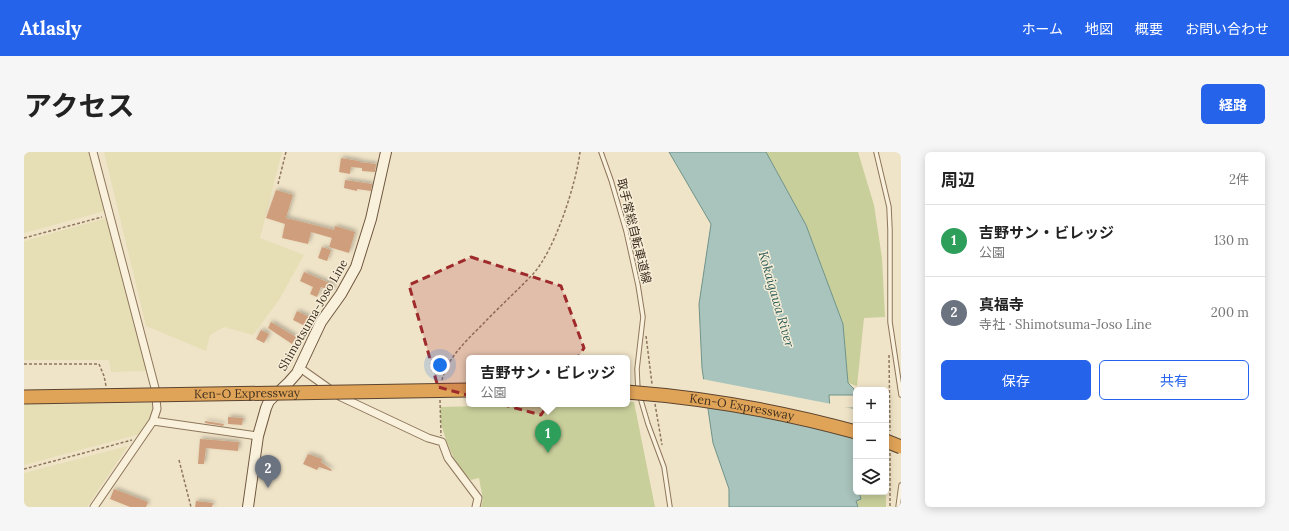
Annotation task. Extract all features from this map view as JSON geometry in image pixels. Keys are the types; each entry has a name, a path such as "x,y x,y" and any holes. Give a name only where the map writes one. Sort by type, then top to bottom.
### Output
{"highway":[{"name":"Ken-O Expressway","path":"24,397 466,390"},
{"name":"Ken-O Expressway","path":"630,392 718,401 774,411 853,431"}],"main road":[{"name":"Shimotsuma-Joso Line","path":"248,507 258,436 269,402 290,382 300,368 321,322 341,294 356,267 371,219 386,152"}],"street":[{"path":"93,152 155,388 157,410 153,421 94,507"},
{"path":"300,368 341,397 428,438 442,442 448,458 478,498 476,507"},
{"path":"153,421 258,436"}],"lane":[{"name":"取手常総自転車道線","path":"601,152 626,231 638,285 643,317 637,369 637,385 641,404 664,467 670,507"},
{"path":"876,152 889,207 890,322 901,395"},
{"path":"898,507 901,485"}],"path":[{"path":"278,184 286,152"},
{"path":"442,385 442,378 449,362 464,343 534,273 545,256 563,216 573,188 580,152"},
{"path":"24,238 110,215"},
{"path":"890,507 892,445 889,351 893,341"},
{"path":"24,364 98,364 104,376 106,386"},
{"path":"440,398 439,405 442,442"},
{"path":"24,469 142,437"},
{"path":"179,460 191,507"}],"highlighted area":[{"path":"471,257 561,286 584,348 541,415 438,387 409,285"}],"shaded area":[{"path":"24,152 88,152 105,211 24,233"},
{"path":"104,152 282,152 260,238 304,255 279,300 253,335 224,327 210,335 206,351 146,326"},
{"path":"106,218 146,371 111,372 109,360 24,360 24,241"},
{"path":"151,403 153,407 150,419 140,434 24,465 24,404"},
{"path":"128,446 87,507 24,507 24,473"}],"green space":[{"path":"766,152 858,152 874,205 882,258 885,317 864,318 857,386 848,383 843,324 806,225"},
{"path":"630,402 634,402 655,507 481,507 483,500 479,478 471,480 457,466 441,424 440,407 630,407"},
{"path":"860,495 886,495 886,507 858,507 856,501 861,499"}],"water":[{"name":"Kokaigawa River","path":"669,152 766,152 806,225 843,324 848,383 853,388 853,395 829,395 830,409 853,408 853,495 860,495 861,499 856,501 858,507 729,507 729,489 713,443 702,368 699,304 711,224"}],"pier":[{"path":"702,379 832,404 832,407 853,409 853,437 789,420 705,405"}],"building":[{"path":"341,158 376,164 375,172 362,171 362,168 351,167 350,174 339,172"},
{"path":"345,180 372,184 371,191 357,189 357,191 344,188"},
{"path":"276,190 293,195 286,218 334,230 335,226 355,232 349,253 329,247 332,238 311,232 308,244 282,238 285,224 266,218"},
{"path":"322,247 331,250 327,261 318,258"},
{"path":"304,272 334,285 332,291 321,287 317,297 310,294 313,287 300,281"},
{"path":"297,311 311,318 307,327 293,320"},
{"path":"271,322 296,337 292,344 268,328"},
{"path":"261,330 269,334 264,343 256,339"},
{"path":"228,417 243,418 242,425 228,424"},
{"path":"205,421 224,424 223,426 205,423"},
{"path":"200,439 239,442 238,451 206,448 204,464 198,464"},
{"path":"308,454 322,459 321,462 332,470 319,467 317,470 303,464"},
{"path":"114,489 148,502 146,507 130,507 110,499"},
{"path":"196,501 213,503 212,507 195,507"}],"place":[{"name":"吉野サン・ビレッジ","path":"548,453"},
{"name":"真福寺","path":"268,488"}]}
